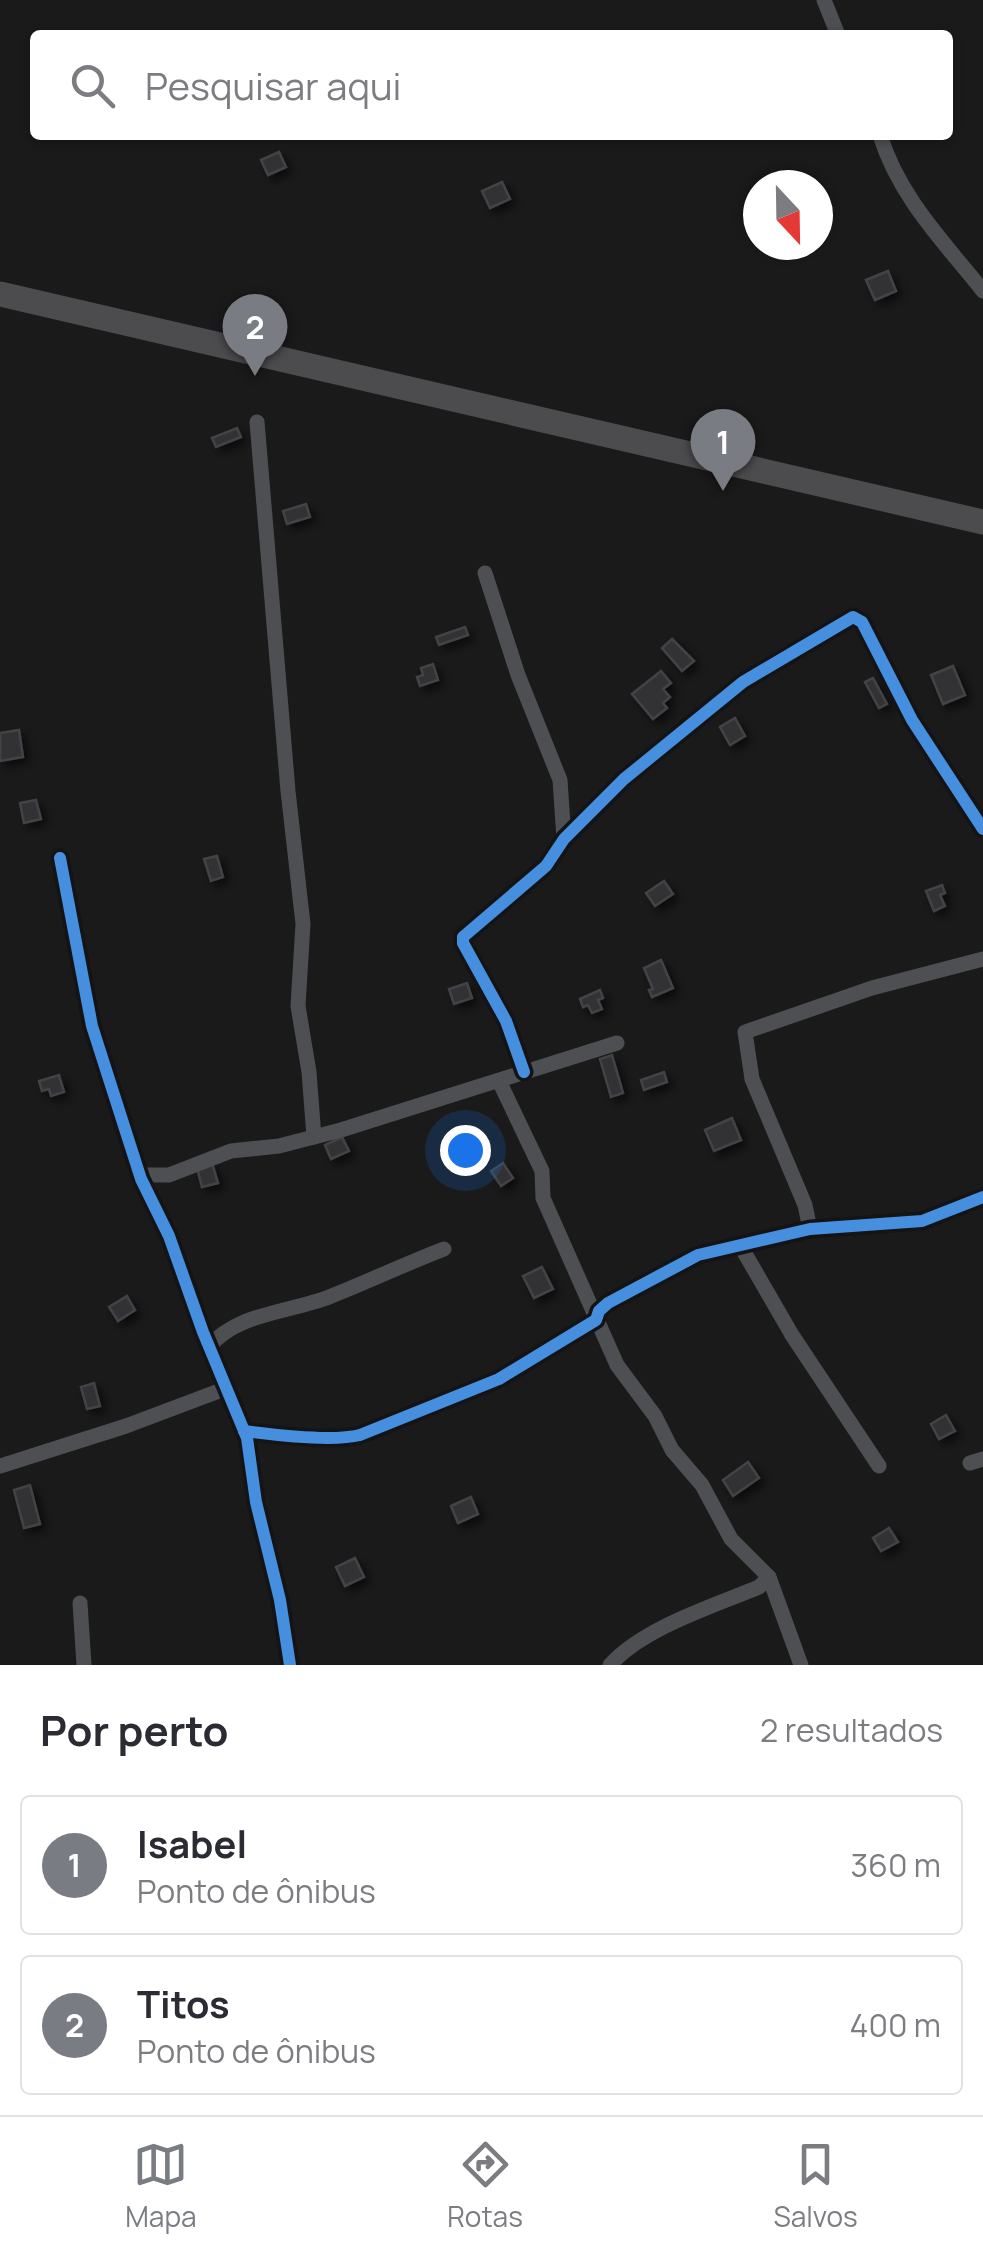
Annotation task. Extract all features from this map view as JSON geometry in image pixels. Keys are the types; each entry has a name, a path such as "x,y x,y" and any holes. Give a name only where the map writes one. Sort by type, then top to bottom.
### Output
{"highway":[{"path":"0,294 983,522"}],"street":[{"path":"824,0 836,30"},
{"path":"882,140 889,164 904,190 983,291"},
{"path":"257,422 288,791 302,908 298,1006 314,1137"},
{"path":"485,573 518,675 560,780 564,838"},
{"path":"524,1072 506,1021 463,944 464,938 546,866 564,838 624,780 743,682 853,617 862,622 912,720 983,829"},
{"path":"60,858 92,1026 140,1175 156,1206 209,1347 251,1436 256,1502 280,1600 290,1665"},
{"path":"810,1229 805,1205 752,1079 745,1032 872,988 983,959"},
{"path":"140,1175 169,1175 231,1151 279,1146 314,1137 617,1043"},
{"path":"500,1082 542,1171 543,1198 617,1365 655,1416 672,1450 702,1486 724,1528 768,1578 802,1665"},
{"path":"156,1206 158,1192 169,1175"},
{"path":"251,1436 360,1435 498,1379 596,1320 608,1304 698,1256 810,1229 922,1221 983,1196"},
{"path":"740,1245 792,1335 879,1466"},
{"path":"209,1347 232,1329 333,1296 386,1270 444,1250"},
{"path":"0,1466 126,1426 227,1388"},
{"path":"610,1665 624,1649 759,1587 768,1578"},
{"path":"80,1603 84,1665"}],"building":[{"path":"279,152 286,167 268,175 261,160"},
{"path":"502,182 510,199 490,208 482,191"},
{"path":"888,271 896,291 875,300 866,280"},
{"path":"237,428 241,437 216,447 212,438"},
{"path":"306,504 310,517 287,524 283,511"},
{"path":"465,627 468,635 439,645 436,637"},
{"path":"672,639 694,661 682,671 662,648"},
{"path":"433,664 438,680 420,686 417,677 423,675 421,668"},
{"path":"953,666 965,695 943,704 931,675"},
{"path":"661,671 671,683 663,689 670,697 663,703 667,708 653,719 632,694"},
{"path":"873,678 887,704 879,708 865,682"},
{"path":"735,718 745,736 730,745 720,727"},
{"path":"19,730 23,757 0,761 0,733"},
{"path":"36,800 41,819 24,823 20,803"},
{"path":"217,856 223,877 211,881 204,859"},
{"path":"664,881 673,894 655,906 646,893"},
{"path":"942,885 945,893 940,895 945,906 934,911 926,891"},
{"path":"661,960 673,988 652,997 649,990 653,989 644,968"},
{"path":"467,983 472,998 454,1004 449,989"},
{"path":"600,990 603,998 598,1000 602,1009 592,1013 580,999"},
{"path":"612,1055 623,1093 611,1097 600,1059"},
{"path":"664,1072 667,1082 644,1090 641,1080"},
{"path":"59,1075 64,1092 51,1096 49,1089 42,1091 39,1081"},
{"path":"732,1118 741,1140 714,1151 705,1130"},
{"path":"342,1137 349,1151 331,1159 325,1145"},
{"path":"212,1163 218,1183 202,1187 197,1168"},
{"path":"503,1163 513,1178 501,1186 491,1171"},
{"path":"542,1267 553,1289 534,1298 523,1276"},
{"path":"127,1296 135,1310 118,1321 109,1307"},
{"path":"94,1383 100,1406 87,1409 81,1387"},
{"path":"946,1415 955,1431 939,1439 931,1424"},
{"path":"748,1462 759,1478 733,1496 723,1480"},
{"path":"30,1485 40,1524 24,1528 14,1490"},
{"path":"471,1497 478,1514 458,1523 451,1506"},
{"path":"889,1528 898,1542 881,1551 873,1538"},
{"path":"355,1558 364,1577 345,1586 336,1567"}],"cycle path":[{"path":"524,1072 506,1021 463,937 546,866 564,839 624,779 743,682 853,617 862,622 912,720 983,829"},
{"path":"60,858 92,1026 141,1179 169,1236 247,1438 256,1502 280,1600 290,1665"},
{"path":"244,1431 319,1438 360,1435 499,1379 596,1320 608,1303 698,1255 810,1229 922,1221 983,1197"}],"place":[{"name":"Titos","path":"255,376"},
{"name":"Isabel","path":"723,491"}]}
